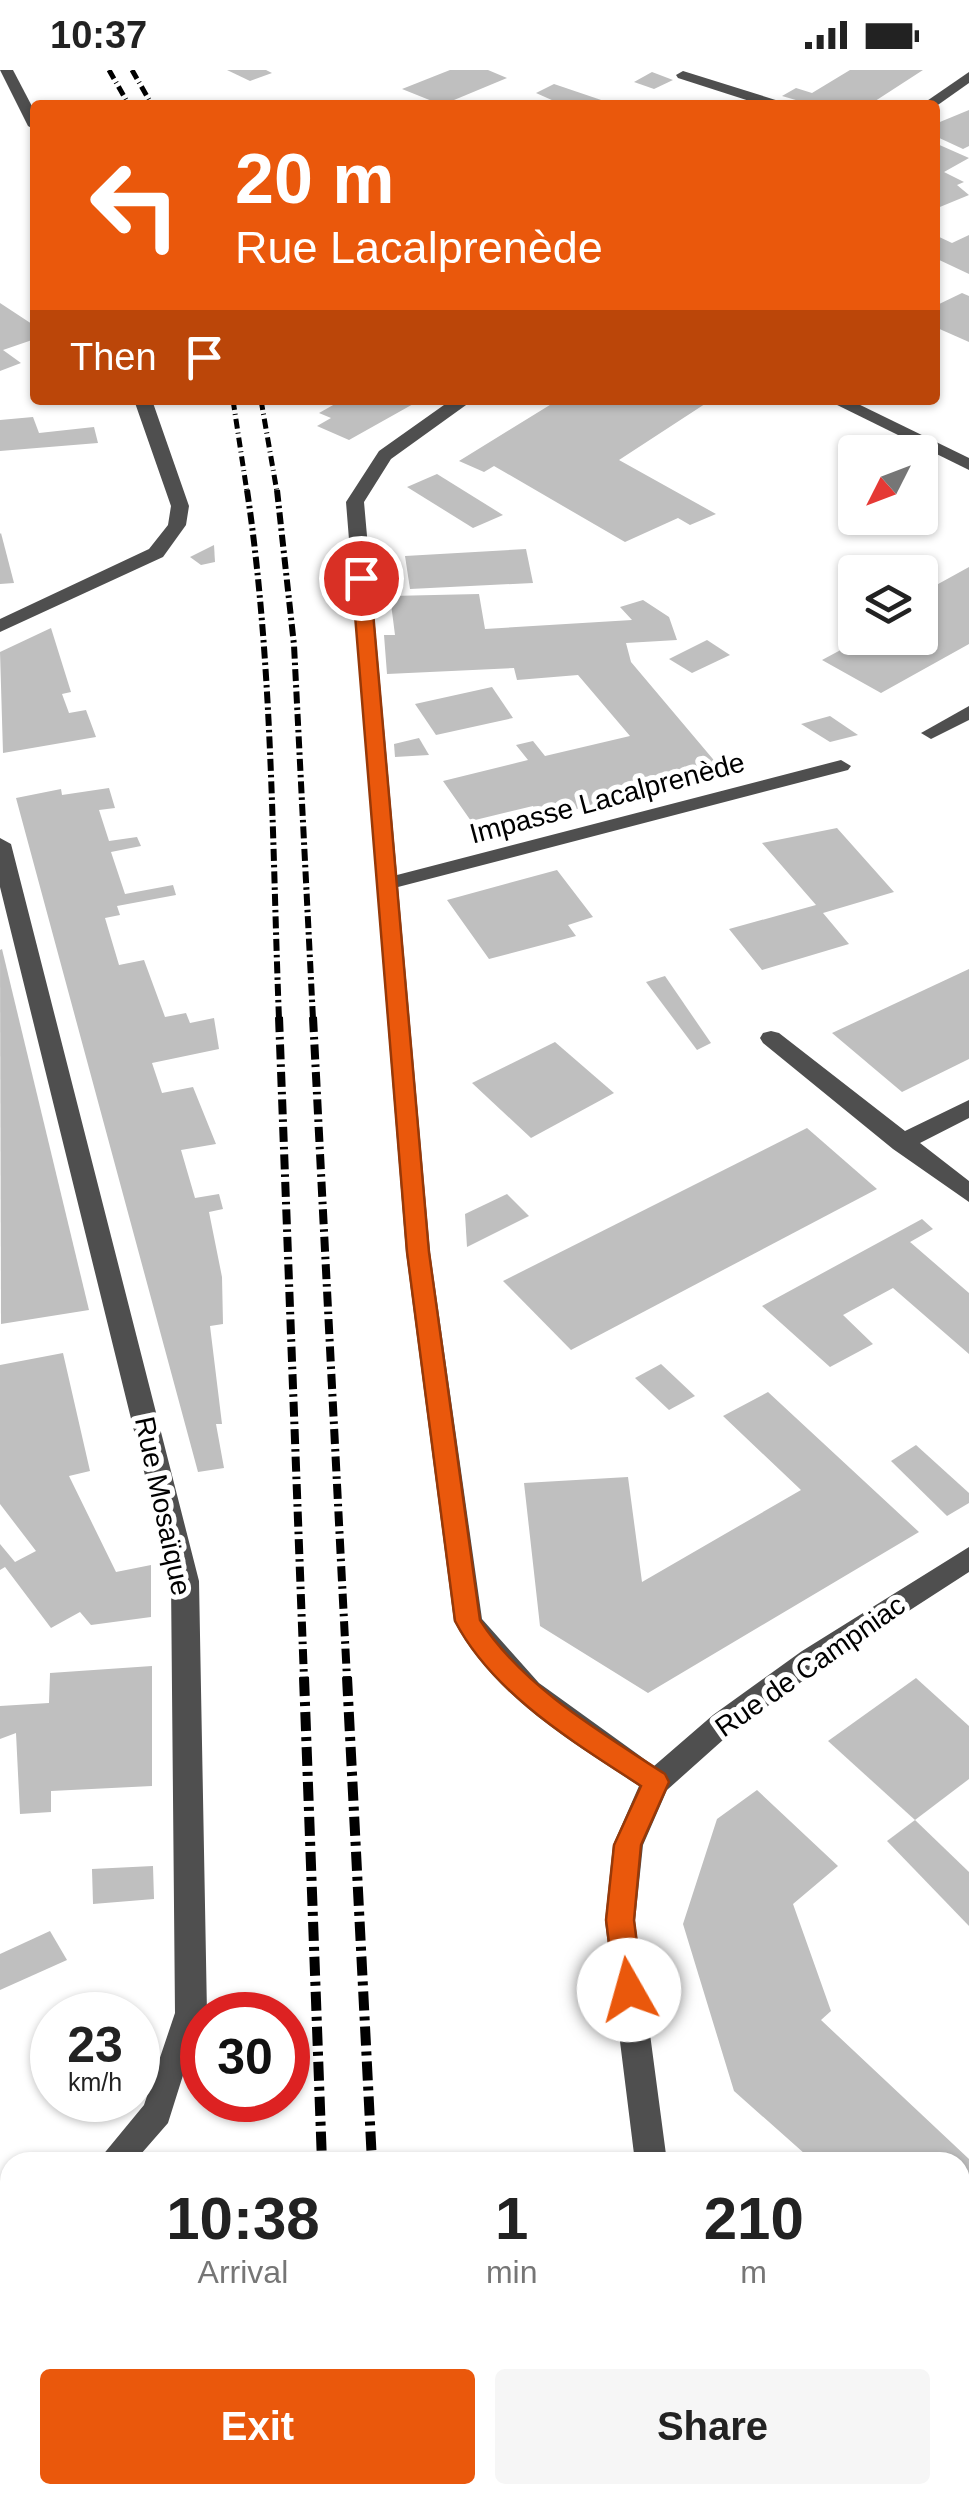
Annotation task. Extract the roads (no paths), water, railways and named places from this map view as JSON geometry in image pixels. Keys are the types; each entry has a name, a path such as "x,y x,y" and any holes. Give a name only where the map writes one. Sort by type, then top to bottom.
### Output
{"street":[{"path":"6,70 30,116"},
{"path":"683,75 761,100"},
{"path":"935,100 969,76"},
{"path":"0,626 156,553 177,524 180,506 144,405"},
{"path":"457,405 382,456 363,478 354,502 418,1252 468,1621 485,1648 510,1673 586,1736 656,1782 628,1845 620,1920 650,2152"},
{"path":"846,405 969,465"},
{"path":"932,733 969,712"},
{"name":"Impasse Lacalprenède","path":"386,884 841,766"},
{"name":"Rue Mosaïque","path":"0,844 185,1581 191,2012 157,2113 122,2152"},
{"path":"771,1038 969,1194"},
{"path":"901,1143 969,1108"},
{"name":"Rue de Campniac","path":"656,1782 724,1723 798,1670 969,1558"}],"railway":[{"path":"109,70 126,100"},
{"path":"132,70 149,100"},
{"path":"234,405 247,492"},
{"path":"262,405 277,492"},
{"path":"247,490 267,688 279,1019"},
{"path":"277,490 294,645 313,1019"},
{"path":"279,1017 304,1679"},
{"path":"313,1017 347,1679"},
{"path":"304,1677 322,2152"},
{"path":"347,1677 371,2152"}]}
